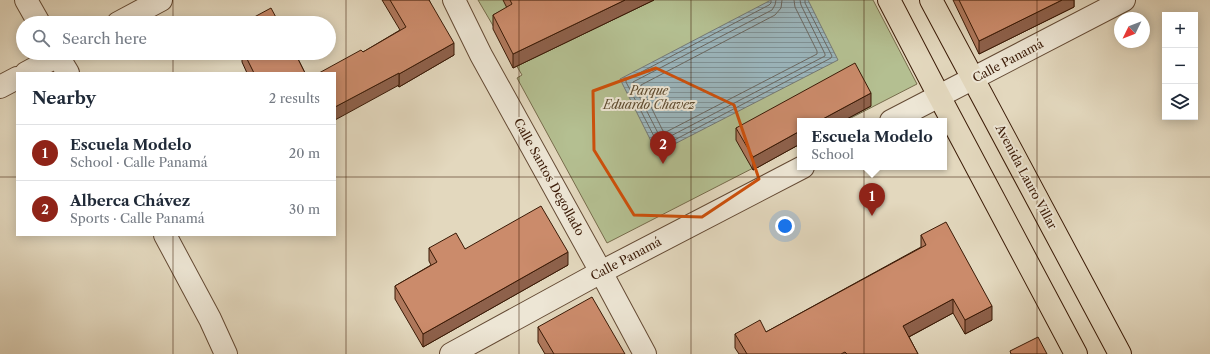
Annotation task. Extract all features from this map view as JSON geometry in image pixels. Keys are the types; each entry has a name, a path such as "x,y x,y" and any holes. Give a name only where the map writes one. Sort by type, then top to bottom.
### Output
{"main road":[{"path":"889,0 1076,354"},
{"name":"Avenida Lauro Villar","path":"931,0 1120,354"}],"street":[{"path":"26,0 35,16"},
{"path":"131,16 161,0"},
{"name":"Calle Santos Degollado","path":"454,0 482,55 645,354"},
{"name":"Calle Panamá","path":"897,118 1124,0"},
{"path":"28,72 58,60"},
{"path":"0,87 16,79"},
{"name":"Calle Panamá","path":"451,354 601,272 797,170"},
{"path":"166,236 210,319 226,354"}],"highlighted area":[{"path":"656,68 734,105 759,179 702,217 634,215 594,150 593,91"}],"green space":[{"name":"Parque Eduardo Chavez","path":"478,0 873,0 917,84 851,118 797,118 797,146 607,243 517,78 522,75"}],"water":[{"path":"771,0 808,0 838,60 657,153 620,79"}],"building":[{"path":"390,0 429,0 454,43 399,74 336,106 336,72 321,72 361,50 363,52 406,27"},
{"path":"510,0 625,0 513,54 493,15 512,4"},
{"path":"959,0 1062,0 979,41"},
{"path":"271,8 275,16 256,16"},
{"path":"248,60 298,60 304,72 254,72"},
{"path":"855,63 871,93 825,118 797,118 797,133 753,157 736,128"},
{"path":"541,206 568,252 423,334 395,286 437,262 429,248 456,233 465,249"},
{"path":"946,222 992,306 965,320 953,299 903,326 918,354 847,354 845,352 841,354 747,354 735,334 760,320 766,332 926,245 921,235"},
{"path":"592,297 625,354 554,354 538,327"},
{"path":"1038,337 1047,354 1011,354 1010,351"}],"place":[{"name":"Alberca Chávez","path":"663,164"},
{"name":"Escuela Modelo","path":"872,216"}]}
